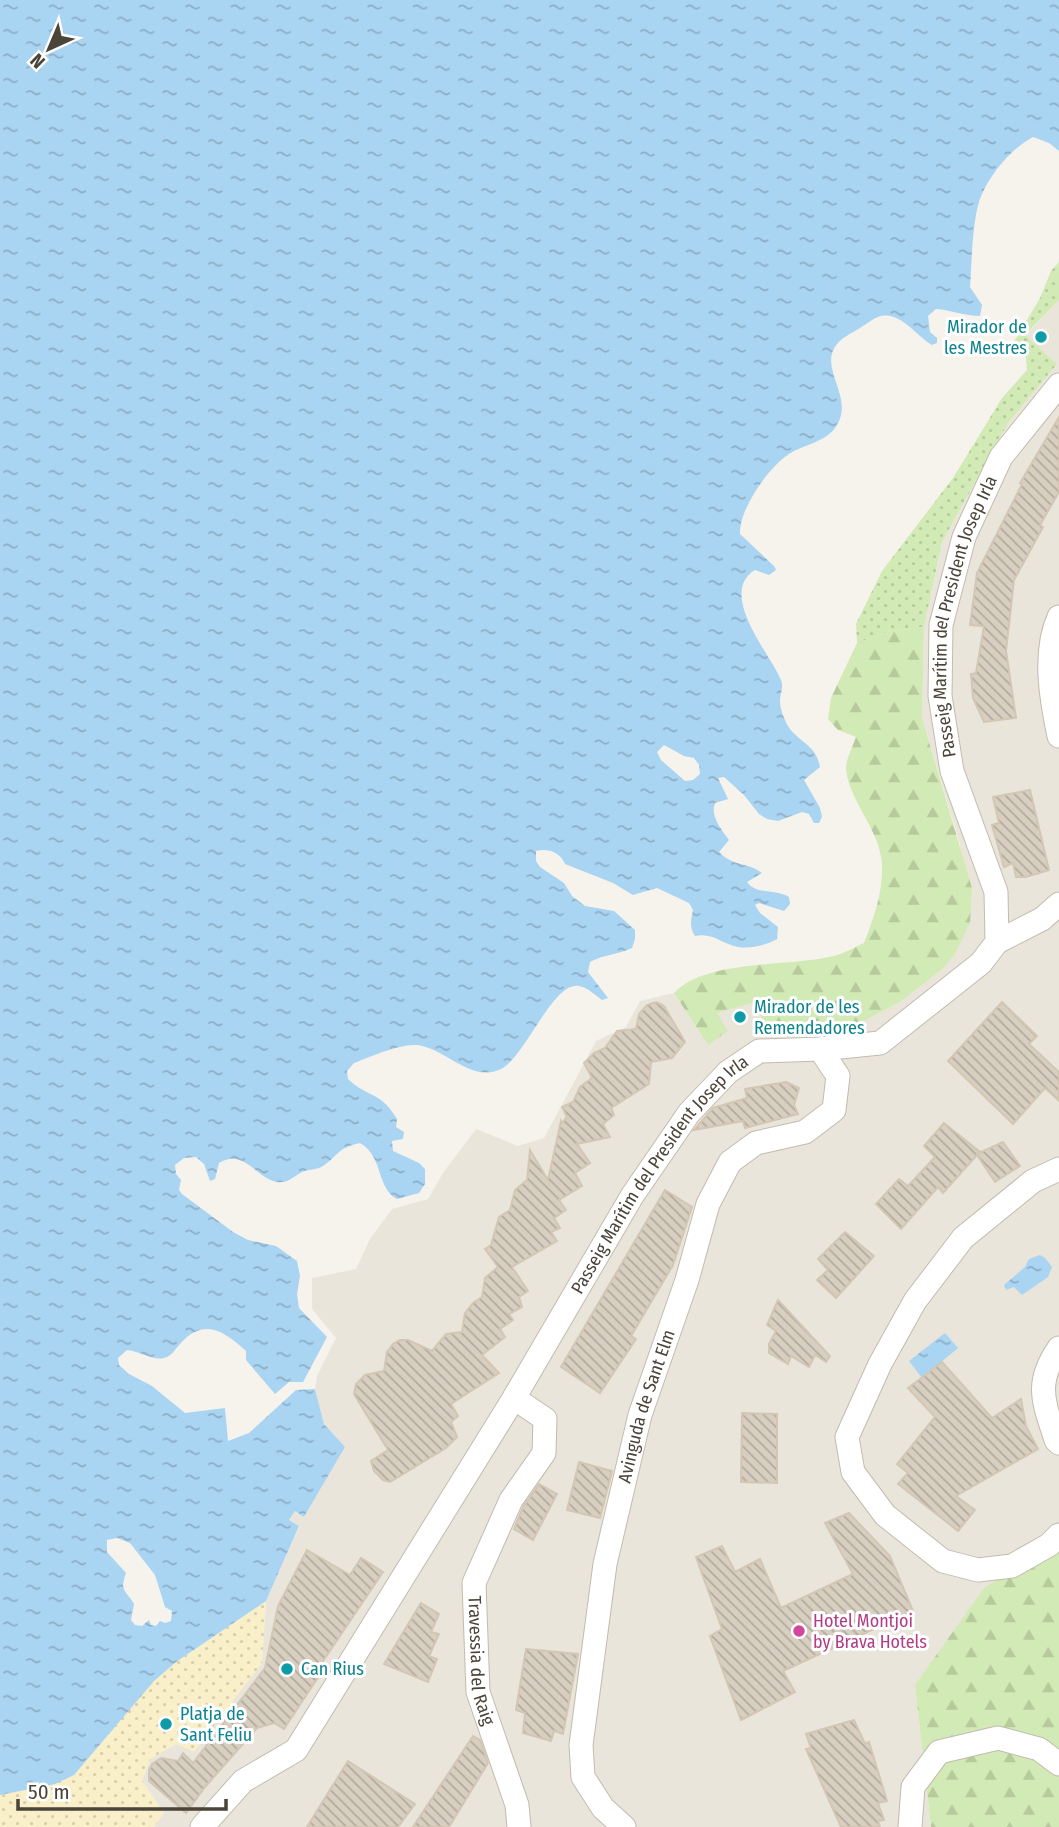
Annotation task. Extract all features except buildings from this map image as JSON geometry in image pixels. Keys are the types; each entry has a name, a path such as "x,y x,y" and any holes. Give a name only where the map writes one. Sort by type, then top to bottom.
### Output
{"street":[{"name":"Passeig Marítim del President Josep Irla","path":"202,1827 243,1780 296,1750 513,1398 632,1196 688,1113 728,1072 759,1051 880,1043 981,963 997,942 996,892 952,771 940,696 941,625 964,537 1000,457 1059,385"},
{"path":"1059,617 1050,662 1059,736"},
{"path":"997,942 1042,919 1059,904"},
{"name":"Avinguda de Sant Elm","path":"624,1827 603,1808 583,1777 581,1745 605,1564 640,1415 687,1280 708,1204 730,1162 756,1143 805,1132 834,1110 838,1076 820,1049"},
{"path":"1059,1168 1033,1181 963,1238 915,1301 880,1364 847,1437 853,1472 885,1515 943,1561 978,1570 1012,1566 1049,1545 1059,1535"},
{"path":"1059,1348 1045,1373 1043,1397 1059,1443"},
{"name":"Travessia del Raig","path":"513,1398 545,1419 544,1453 511,1500 474,1583 478,1692 517,1805 519,1827"},
{"path":"910,1827 913,1787 939,1752 998,1738 1039,1749 1059,1763"}],"shaded area":[{"path":"1059,300 1059,1576 915,1685 931,1827 154,1827 164,1813 142,1781 150,1759 176,1744 262,1664 266,1601 299,1527 289,1520 295,1511 304,1517 345,1447 324,1424 315,1389 317,1376 336,1338 312,1309 312,1278 356,1269 370,1239 392,1209 428,1199 443,1173 476,1129 518,1146 544,1138 596,1041 626,1027 640,1001 674,993 708,1045 716,1013 752,1002 858,1024 900,1002 945,967 955,954 960,844 922,718 924,627 942,542 1008,423 1057,364 1025,336"}],"green space":[{"path":"1059,262 1059,300 1025,335 1057,364 1008,423 942,542 924,627 890,631 857,643 856,624 882,571 953,478 1002,398 1027,370 1026,358 1014,342 1040,298 1051,271"},
{"path":"924,627 922,718 972,888 970,923 955,954 945,967 900,1002 858,1024 819,1031 767,1025 752,1003 717,1013 728,1031 708,1045 674,993 688,982 727,969 834,956 864,943 879,895 882,864 876,839 848,780 846,764 856,737 838,730 828,719 831,698 857,643 890,631"},
{"path":"1059,1541 1059,1827 931,1827 915,1685 984,1588"}],"sand":[{"name":"Platja de Sant Feliu","path":"266,1601 262,1663 194,1752 176,1744 150,1759 142,1781 164,1813 154,1827 0,1827 0,1795 55,1784 154,1681 176,1662"}],"water":[{"path":"0,0 1059,0 1059,151 1049,143 1033,137 1003,161 982,194 974,226 970,287 982,305 980,316 936,309 928,316 930,332 937,338 937,343 932,345 900,320 886,316 872,320 839,341 832,353 831,364 841,402 841,415 835,428 820,440 781,460 756,490 744,513 740,534 776,570 769,575 755,570 745,580 741,593 744,608 758,640 781,680 780,704 785,720 792,732 815,753 820,767 804,780 820,808 822,817 819,823 814,823 809,814 802,812 778,821 767,819 724,777 718,778 728,799 715,803 714,813 729,840 719,852 730,860 762,873 747,882 751,886 789,897 790,904 784,911 759,903 755,905 760,913 778,927 777,939 758,946 743,947 732,946 712,937 695,936 691,926 693,910 689,903 657,888 633,895 613,883 565,864 560,856 553,852 536,851 536,861 540,867 564,883 572,896 585,906 614,911 635,930 632,948 590,962 588,972 608,998 602,1000 579,986 569,988 559,995 520,1050 501,1069 479,1072 427,1047 416,1045 376,1054 354,1063 347,1071 348,1079 385,1103 397,1119 396,1127 404,1132 403,1139 392,1141 393,1151 419,1163 425,1169 425,1184 419,1193 397,1199 390,1194 373,1156 360,1143 342,1150 321,1167 302,1172 283,1182 266,1178 237,1159 219,1163 215,1179 210,1181 204,1164 196,1157 184,1158 175,1165 176,1174 181,1180 179,1190 182,1194 233,1232 248,1240 276,1246 297,1261 300,1276 297,1294 299,1308 327,1337 303,1382 289,1382 275,1394 246,1360 246,1351 214,1330 197,1331 164,1358 127,1350 118,1358 119,1365 129,1374 152,1386 185,1413 225,1408 228,1441 249,1433 296,1390 315,1389 324,1424 345,1447 304,1517 295,1511 289,1520 299,1526 266,1601 176,1662 154,1681 74,1775 55,1784 0,1795","holes":["664,745 684,756 694,758 699,765 700,774 693,780 685,781 661,760 657,752","117,1538 130,1543 155,1575 165,1607 172,1611 171,1621 160,1621 156,1626 151,1625 149,1620 142,1626 135,1625 131,1620 134,1604 123,1587 126,1573 107,1552 107,1540"]},
{"path":"1040,1255 1052,1267 1048,1277 1022,1295 1014,1287 1006,1290 1004,1285 1025,1267 1029,1259"},
{"path":"945,1333 958,1348 922,1378 909,1361"}],"place":[{"name":"Mirador de les Mestres","path":"1041,337"},
{"name":"Mirador de les Remendadores","path":"740,1017"},
{"name":"Hotel Montjoi by Brava Hotels","path":"799,1631"},
{"name":"Can Rius","path":"287,1669"},
{"name":"Platja de Sant Feliu","path":"166,1724"}]}
